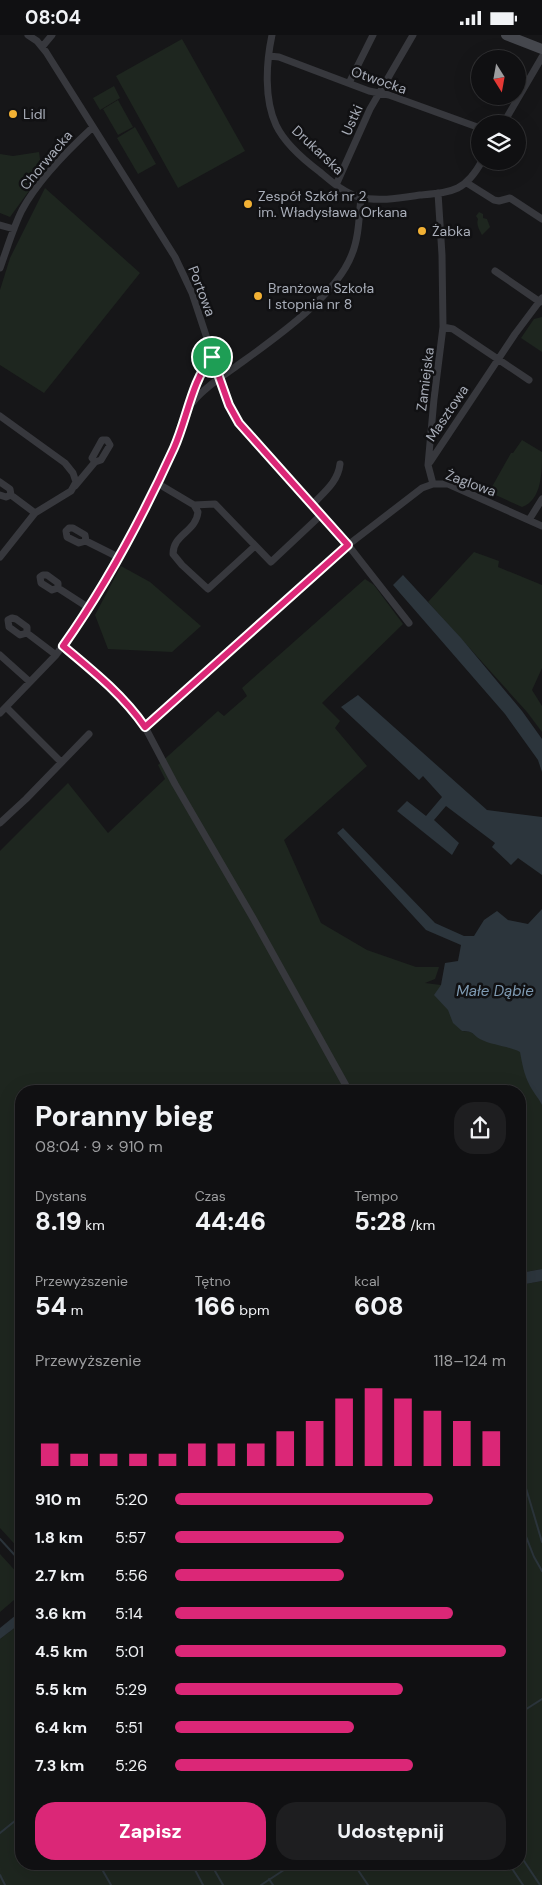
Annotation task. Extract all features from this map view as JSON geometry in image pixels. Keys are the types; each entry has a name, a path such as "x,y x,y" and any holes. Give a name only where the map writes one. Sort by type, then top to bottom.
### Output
{"street":[{"name":"Portowa","path":"28,35 42,47 128,180 182,270 192,293 229,405 239,423 348,545 409,623"},
{"path":"42,47 52,35"},
{"name":"Drukarska","path":"272,35 269,56 268,96 276,126 299,154 336,185 349,193 361,197 392,198 455,190 467,183"},
{"path":"349,83 373,35"},
{"name":"Ustki","path":"336,185 370,109 413,35"},
{"path":"506,35 542,49"},
{"name":"Otwocka","path":"269,56 279,57 471,125"},
{"path":"508,115 542,57"},
{"name":"Chorwacka","path":"0,268 23,208 51,170 71,147 93,127"},
{"path":"477,170 467,183 494,200 499,201 510,198 542,219"},
{"name":"Zamiejska","path":"428,465 443,327 442,245 438,193"},
{"path":"190,406 198,395 295,320 329,289 347,265 352,253 357,236 361,197"},
{"path":"0,225 14,229"},
{"path":"495,271 541,300"},
{"name":"Masztowa","path":"428,465 515,334 541,300"},
{"path":"443,327 453,329 529,379"},
{"path":"0,713 56,655 89,608 157,483 175,446 200,375 212,357"},
{"path":"0,416 69,467 76,482 75,486"},
{"path":"1,552 35,513 71,491 95,462"},
{"path":"312,505 335,481 340,464"},
{"path":"428,465 433,484"},
{"path":"0,482 10,489 11,495 35,513"},
{"path":"157,483 194,505 198,512 195,523 174,543 173,554 208,589 254,546"},
{"name":"Żaglowa","path":"145,727 348,545 417,491 433,484 448,485 542,526"},
{"path":"0,495 6,497 11,495"},
{"path":"529,520 542,499"},
{"path":"194,505 215,504 254,546 271,561 321,515"},
{"path":"86,541 118,557"},
{"path":"58,588 89,608"},
{"path":"27,633 56,655"},
{"path":"63,646 117,693 145,727 175,784 253,918 346,1085"},
{"path":"0,655 30,682"},
{"path":"6,707 62,762"},
{"path":"0,823 89,734"}],"shaded area":[{"path":"182,39 245,151 178,188 116,76"},
{"path":"114,86 120,98 100,110 93,98"},
{"path":"118,100 133,127 118,135 103,109"},
{"path":"135,127 156,164 138,174 117,138"},
{"path":"39,152 42,173 10,217 0,213 0,154 13,156"},
{"path":"45,188 140,273 44,393 0,365 0,290 10,258"},
{"path":"479,212 483,214 483,218 487,219 490,227 482,235 476,216"},
{"path":"542,317 542,352 521,338 534,319"},
{"path":"522,440 542,452 542,468 540,484 534,498 522,507 489,492 511,453 513,453"},
{"path":"474,552 499,561 498,567 542,585 542,668 532,690 542,706 542,732 527,712 428,602"},
{"path":"121,566 150,582 201,626 172,652 108,649 95,615"},
{"path":"365,579 374,585 403,624 322,703 340,721 335,728 367,766 284,840 321,923 367,950 416,967 439,967 435,979 425,983 441,985 462,1031 473,1033 482,1040 514,1036 542,1082 542,1269 526,1272 526,1085 15,1085 15,1544 0,1528 0,851 68,783 108,833 165,779 158,765 218,711 224,716 247,696 242,688"},
{"path":"542,1281 542,1885 0,1885 0,1639 15,1628 15,1870 526,1870 526,1284"},
{"path":"0,1554 15,1570 15,1599 0,1612"}],"water":[{"path":"403,575 461,638 522,711 542,739 542,772 538,760 505,714 393,585"},
{"path":"358,695 487,810 542,817 542,875 518,858 511,865 492,847 495,843 446,806 434,820 459,843 452,855 397,811 407,801 426,816 442,797 423,776 419,780 341,707"},
{"name":"Małe Dąbie","path":"343,828 435,923 464,936 474,936 484,920 497,911 508,920 528,924 542,909 542,1105 527,1080 520,1052 486,1042 472,1033 462,1031 453,1023 448,1010 434,995 441,985 445,963 458,961 461,945 426,930 337,833"},
{"path":"542,1269 542,1281 526,1284 526,1272"},
{"path":"15,1616 15,1628 0,1639 0,1628"}],"waterway":[{"path":"526,1488 542,1542"},
{"path":"526,1536 542,1571"},
{"path":"0,1539 15,1555"},
{"path":"526,1709 542,1699"},
{"path":"0,1833 15,1821"},
{"path":"526,1864 540,1885"},
{"path":"102,1870 111,1885"},
{"path":"195,1870 203,1885"},
{"path":"214,1870 223,1885"},
{"path":"261,1885 284,1870"},
{"path":"358,1870 368,1885"},
{"path":"513,1870 523,1885"},
{"path":"0,1875 5,1885"},
{"path":"269,1879 273,1885"}],"place":[{"name":"Lidl","path":"13,114"},
{"name":"Zespół Szkół nr 2 im. Władysława Orkana","path":"248,204"},
{"name":"Żabka","path":"422,231"},
{"name":"Branżowa Szkoła I stopnia nr 8","path":"258,296"}],"route":[{"path":"212,357 229,405 239,423 348,545 145,727 117,693 63,646 89,608 138,522 175,446 200,375 212,357"}]}
